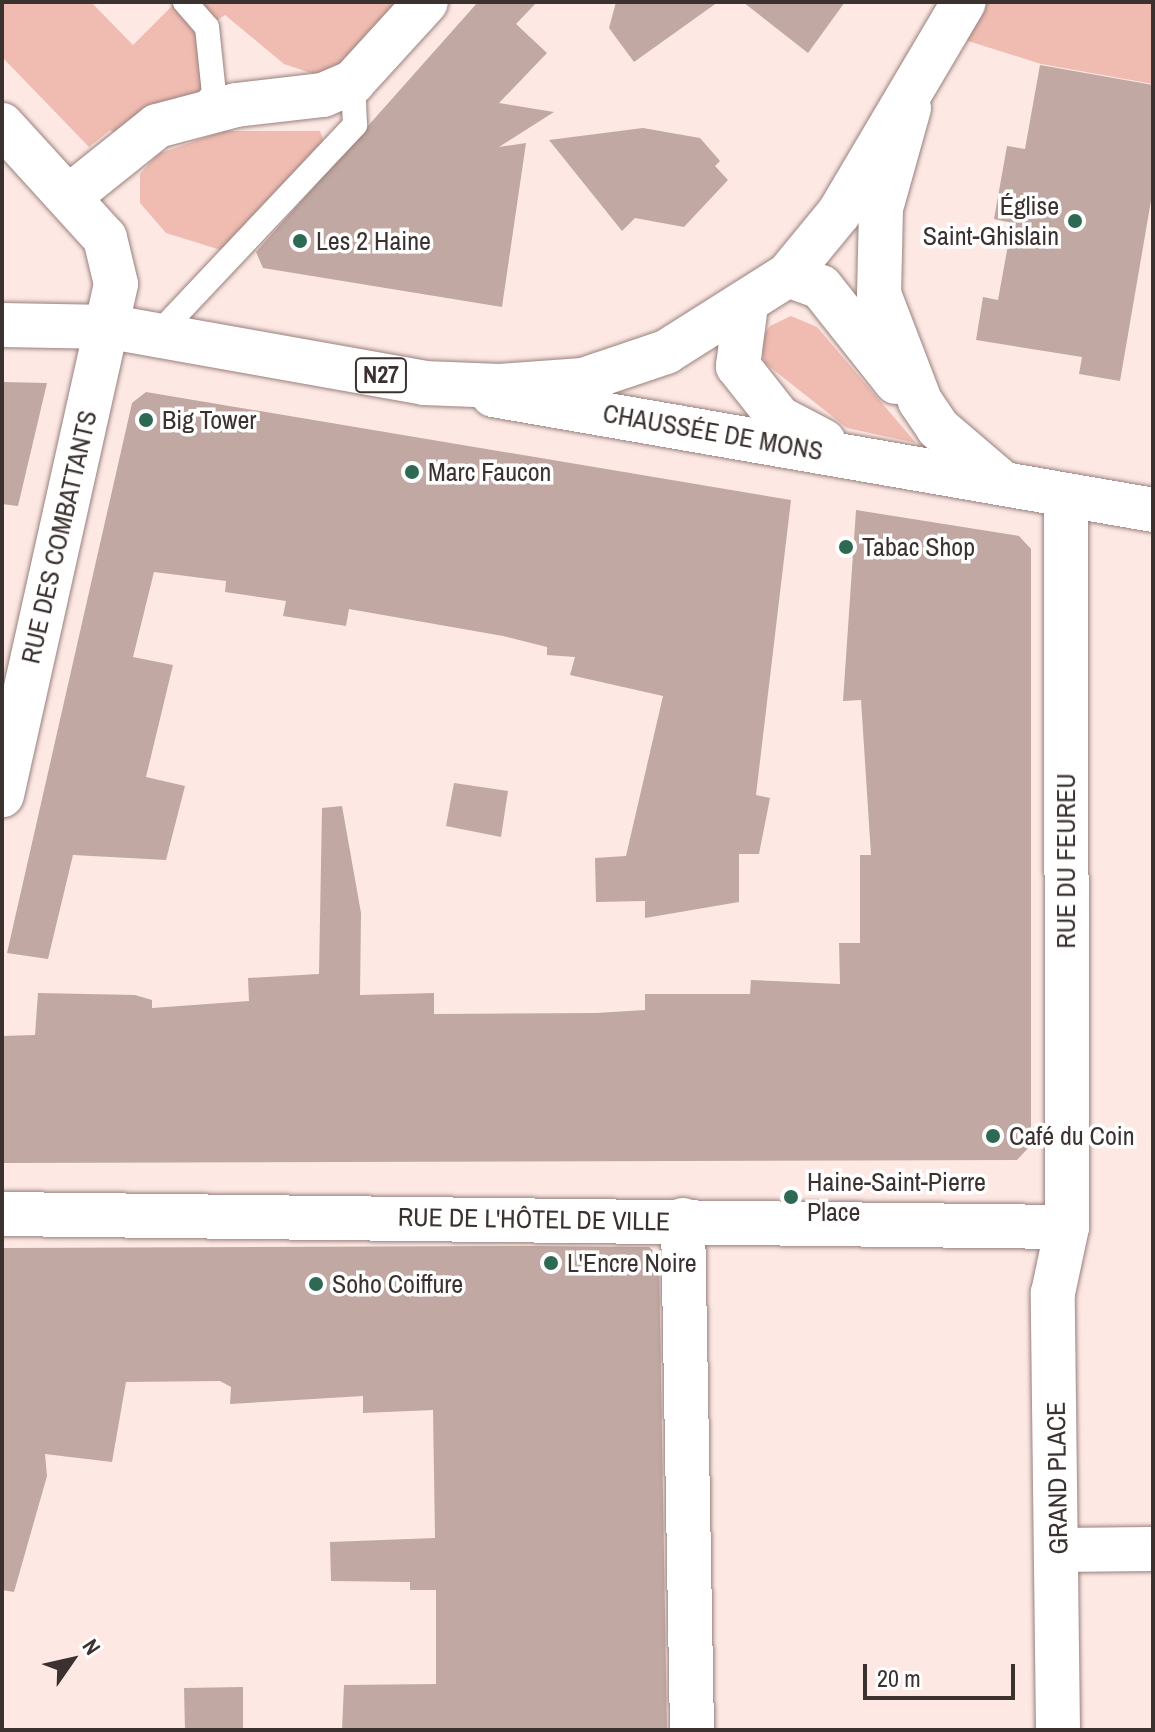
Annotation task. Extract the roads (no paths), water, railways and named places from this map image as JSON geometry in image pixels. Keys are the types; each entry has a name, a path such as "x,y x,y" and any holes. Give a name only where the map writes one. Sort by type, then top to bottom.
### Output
{"street":[{"path":"2,125 71,195 157,126 195,113 323,95 353,82 426,2"},
{"name":"CHAUSSÉE DE MONS","path":"424,383 583,380 666,352 746,305 788,275 839,213 964,2"},
{"name":"CHAUSSÉE DE MONS","path":"914,90 881,208 879,294 902,362 938,428"},
{"name":"RUE DES COMBATTANTS","path":"2,795 111,327 116,284 105,238 71,195"},
{"name":"CHAUSSÉE DE MONS","path":"788,275 821,287 938,428 1002,482"},
{"path":"746,305 738,366 754,393 779,418 849,456"},
{"name":"CHAUSSÉE DE MONS","path":"2,325 111,327 1153,510"},
{"name":"RUE DU FEUREU","path":"1066,495 1067,1227"},
{"name":"RUE DE L'HÔTEL DE VILLE","path":"2,1214 1067,1227"},
{"path":"683,1220 692,1730"},
{"name":"GRAND PLACE","path":"1058,1730 1053,1293 1067,1227"},
{"path":"1058,1550 1153,1549"}],"lane":[{"path":"185,2 207,27 214,94 195,113"},
{"path":"157,335 355,125 353,82"}],"place":[{"name":"Église Saint-Ghislain","path":"1075,221"},
{"name":"Les 2 Haine","path":"300,241"},
{"name":"Big Tower","path":"146,420"},
{"name":"Marc Faucon","path":"412,472"},
{"name":"Tabac Shop","path":"846,547"},
{"name":"Café du Coin","path":"993,1136"},
{"name":"Haine-Saint-Pierre Place","path":"791,1197"},
{"name":"L'Encre Noire","path":"551,1263"},
{"name":"Soho Coiffure","path":"316,1284"}]}
